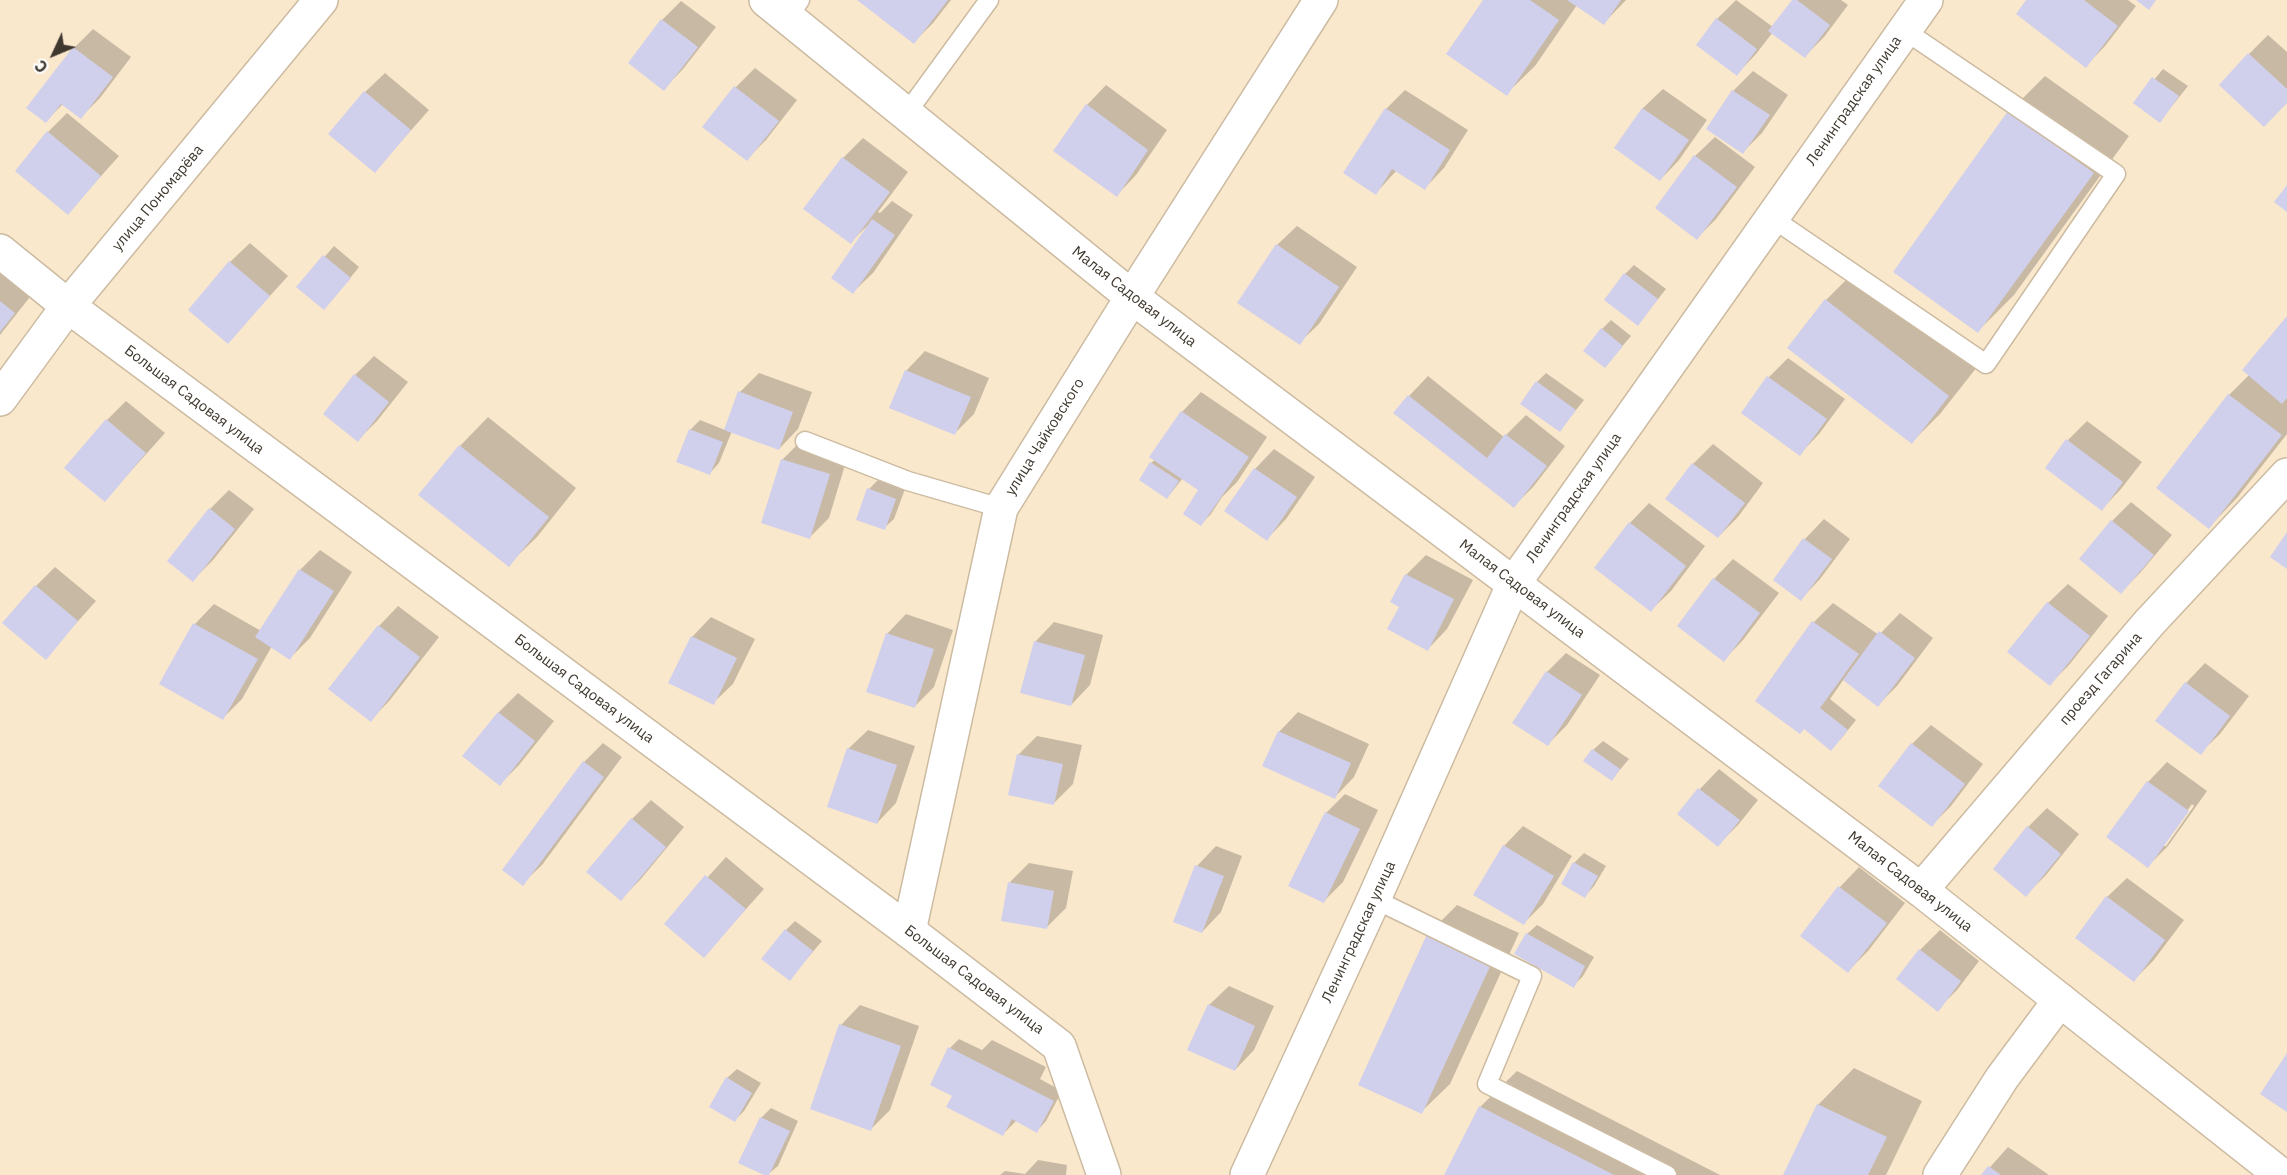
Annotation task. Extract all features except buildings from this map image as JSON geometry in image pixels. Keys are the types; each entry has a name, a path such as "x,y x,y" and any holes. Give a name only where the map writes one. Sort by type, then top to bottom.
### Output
{"street":[{"name":"улица Пономарёва","path":"0,399 68,306 321,0"},
{"name":"улица Чайковского","path":"909,931 1001,508 1321,0"},
{"name":"Ленинградская улица","path":"1247,1175 1374,899 1514,583 1926,0"},
{"name":"Малая Садовая улица","path":"785,6 906,114 1132,297 1921,890 2281,1175"},
{"name":"Большая Садовая улица","path":"0,251 68,306 909,931 1059,1046 1104,1175"},
{"name":"проезд Гагарина","path":"1921,890 2149,623 2287,475"},
{"path":"1940,1175 2002,1078 2060,1000"}],"lane":[{"path":"906,114 989,0"},
{"path":"1772,218 1986,364 2116,174 1904,30"},
{"path":"805,441 908,481 1001,508"},
{"path":"1374,899 1532,976 1487,1084 1667,1175"}]}
